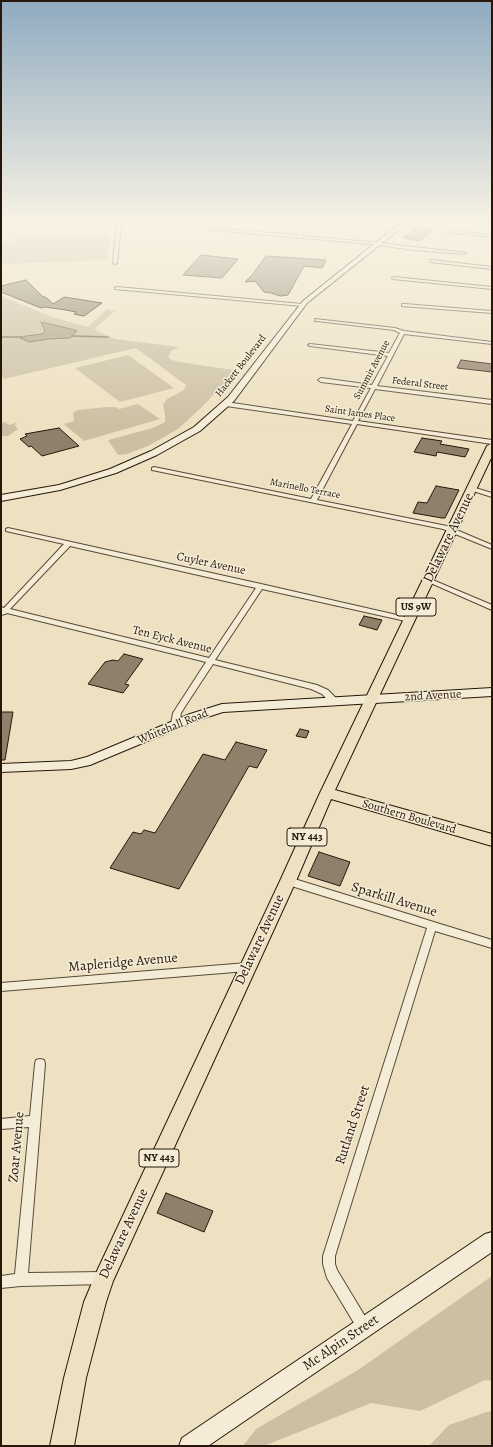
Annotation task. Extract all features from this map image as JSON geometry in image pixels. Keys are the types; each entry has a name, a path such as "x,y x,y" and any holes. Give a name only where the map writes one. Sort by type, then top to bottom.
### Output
{"main road":[{"name":"Delaware Avenue","path":"62,1446 77,1370 95,1302 104,1278 288,881 327,793 492,446"},
{"name":"Southern Boulevard","path":"327,793 492,840"}],"street":[{"path":"155,292 302,305"},
{"name":"Hackett Boulevard","path":"1,498 60,487 120,468 154,453 185,436 226,404 302,305 317,292"},
{"path":"404,305 492,312"},
{"path":"318,320 492,343"},
{"name":"Summit Avenue","path":"313,501 403,332"},
{"path":"310,345 390,355"},
{"name":"Federal Street","path":"321,380 492,402"},
{"name":"Saint James Place","path":"226,404 355,422 492,446"},
{"name":"Marinello Terrace","path":"154,469 445,527 492,547"},
{"path":"472,489 492,495"},
{"name":"Cuyler Avenue","path":"8,530 410,620"},
{"path":"2,612 68,544"},
{"path":"428,580 492,608"},
{"path":"175,724 177,713 182,704 261,586"},
{"name":"Ten Eyck Avenue","path":"2,612 314,687 325,692 334,701"},
{"name":"2nd Avenue","path":"373,699 492,692"},
{"name":"Whitehall Road","path":"1,768 71,765 90,761 175,724 209,711 222,708 373,699"},
{"name":"Sparkill Avenue","path":"288,881 492,944"},
{"name":"Rutland Street","path":"365,1328 332,1273 329,1264 329,1256 432,926"},
{"name":"Mapleridge Avenue","path":"1,987 248,967"},
{"name":"Zoar Avenue","path":"20,1280 40,1064"},
{"path":"1,1124 34,1121"},
{"name":"Mc Alpin Street","path":"190,1446 492,1241"},
{"path":"1,1282 20,1280 104,1278"}],"shaded area":[{"path":"1,296 52,317 88,327 107,309 115,311 96,327 95,330 115,339 179,347 171,351 168,357 172,360 233,370 225,382 203,406 178,429 148,446 127,454 118,455 108,440 153,428 165,422 163,405 167,399 184,390 186,385 136,348 4,379 1,375"},
{"path":"41,322 77,331 70,338 29,342 20,338 42,334 45,331"},
{"path":"128,355 174,388 120,402 75,368"},
{"path":"138,404 160,419 84,441 64,424 74,421 73,413 77,410 107,407 116,407 119,409"},
{"path":"5,422 9,425 16,423 17,424 14,425 18,429 8,436 1,436 1,423"},
{"path":"492,1276 492,1381 485,1380 420,1411 371,1403 264,1446 243,1446 256,1429 358,1370"},
{"path":"490,1411 492,1412 492,1446 429,1446 449,1425"}],"building":[{"path":"1,292 38,292 53,304 64,297 102,303 84,316 74,314 76,312 66,310 45,307 41,308"},
{"path":"264,292 290,292 288,295 280,296"},
{"path":"461,360 492,364 492,372 457,368"},
{"path":"59,428 79,446 42,456 20,439 27,436 25,434"},
{"path":"422,438 442,441 440,444 469,449 465,457 437,452 436,456 414,452"},
{"path":"436,486 459,490 445,518 413,513 418,502 427,503"},
{"path":"364,616 382,620 377,630 359,625"},
{"path":"124,654 143,659 125,684 129,685 123,693 88,684 105,662 113,660 118,661"},
{"path":"1,712 13,712 5,760 1,760"},
{"path":"300,729 309,731 306,738 296,736"},
{"path":"236,742 267,750 257,768 249,766 179,889 110,868 133,832 141,834 144,830 155,833 203,754 225,760"},
{"path":"319,852 350,862 340,886 308,876"},
{"path":"166,1193 213,1211 204,1232 157,1213"}],"waterway":[{"path":"72,336 108,337"},
{"path":"1,337 22,337"}]}
